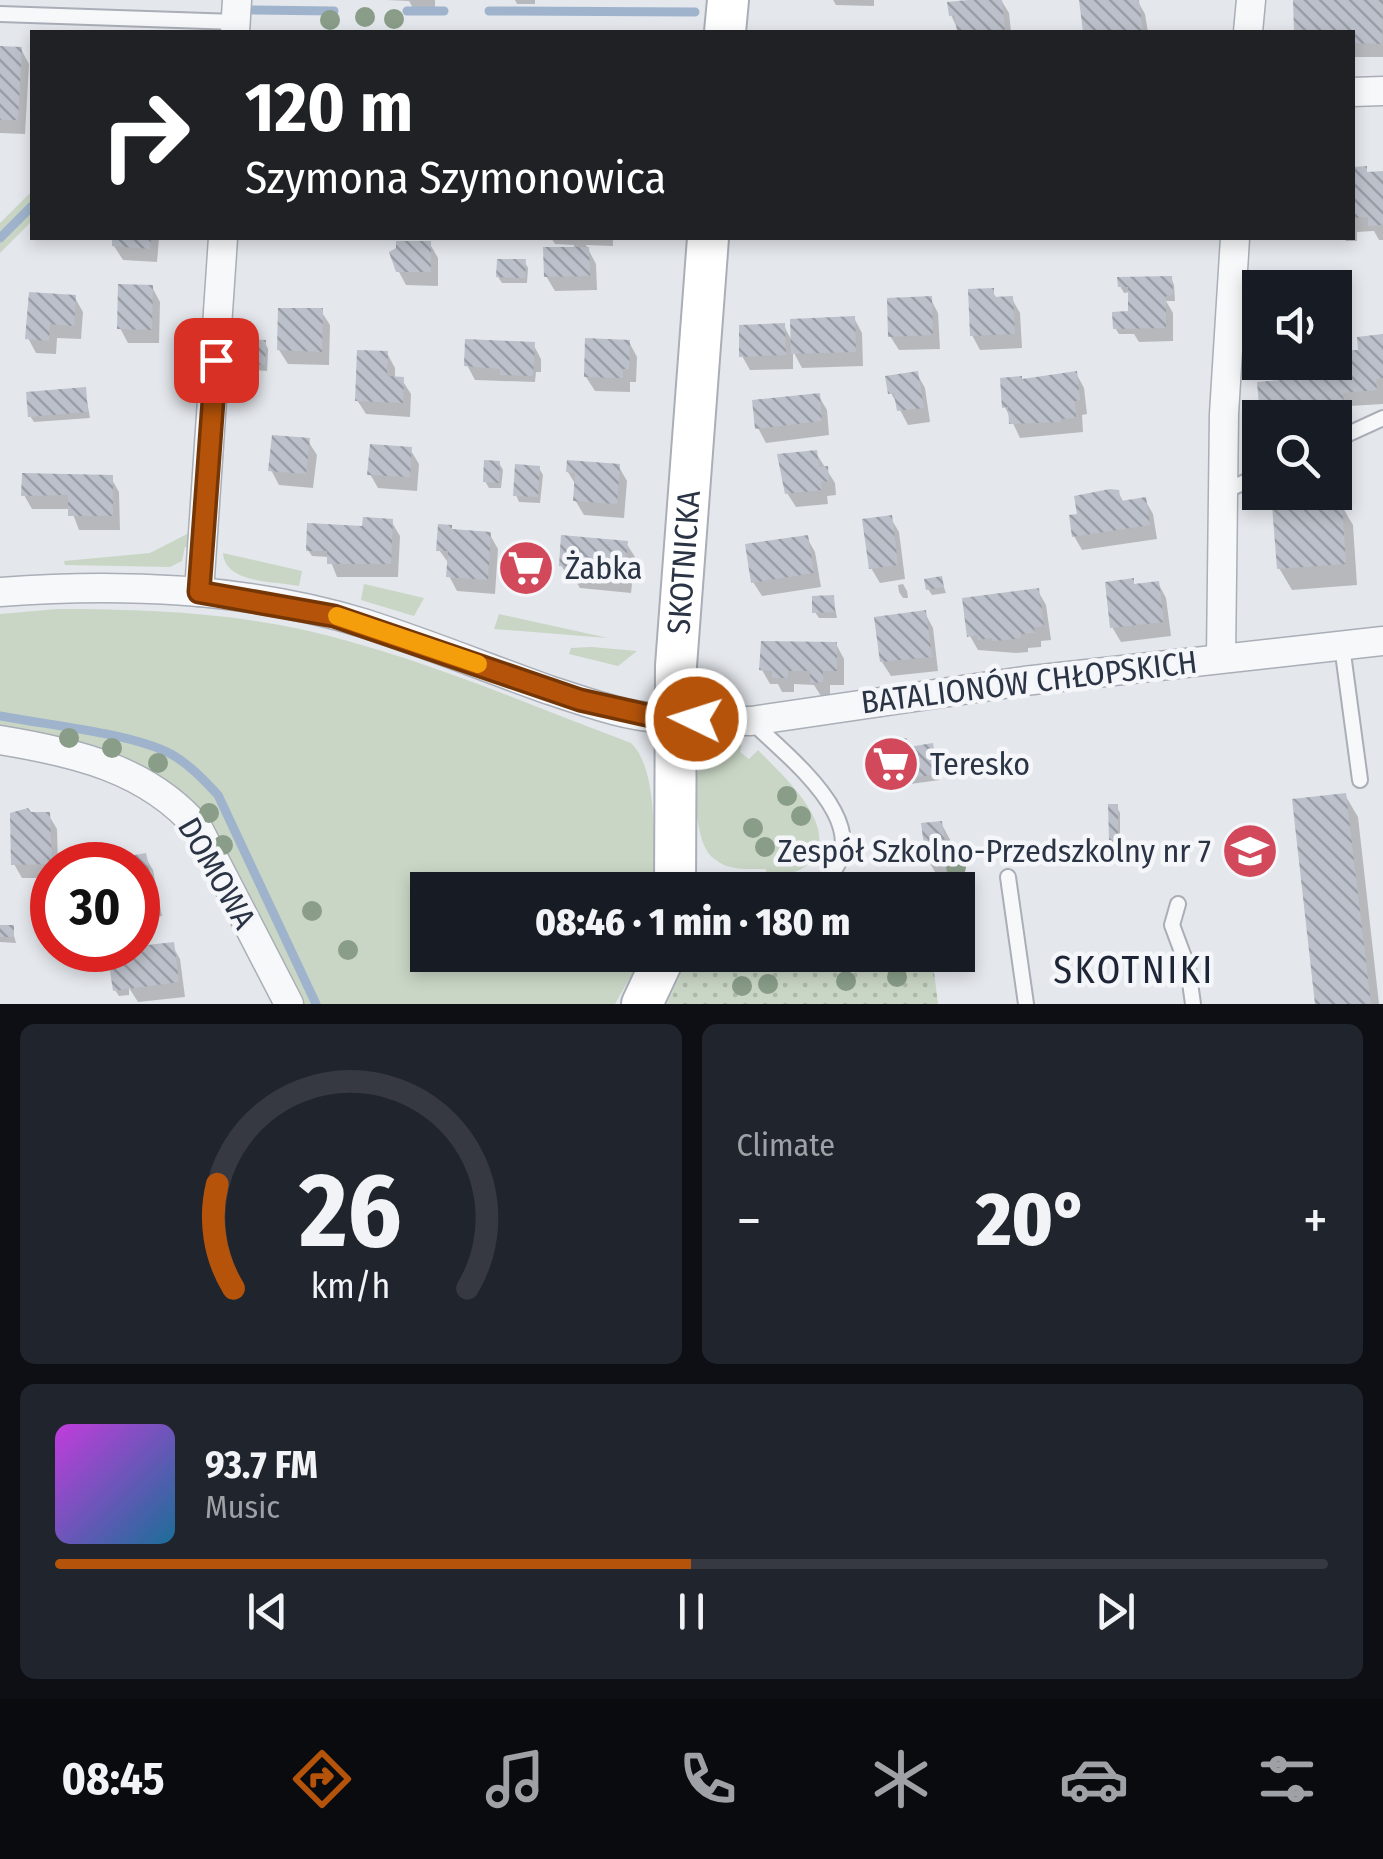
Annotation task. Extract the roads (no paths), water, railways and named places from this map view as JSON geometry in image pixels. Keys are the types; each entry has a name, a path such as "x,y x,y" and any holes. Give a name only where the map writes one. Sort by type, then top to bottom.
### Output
{"street":[{"path":"725,30 728,0"},
{"path":"1248,30 1251,0"},
{"path":"1355,92 1383,90"},
{"path":"199,592 223,240"},
{"name":"SKOTNICKA","path":"675,872 675,718 708,240"},
{"path":"1222,658 1224,414 1235,240"},
{"name":"BATALIONÓW CHŁOPSKICH","path":"0,592 117,588 199,592 334,616 580,700 660,718 751,721 1024,681 1383,641"},
{"name":"DOMOWA","path":"0,740 118,768 158,790 182,810 198,828 289,1004"},
{"path":"642,1004 657,972"}],"lane":[{"path":"0,14 236,18"},
{"path":"1352,432 1383,418"},
{"path":"1223,492 1242,483"},
{"path":"1342,646 1360,780"},
{"path":"751,721 812,781 836,811 842,840 833,872"},
{"path":"1008,877 1026,1004"},
{"path":"1178,904 1172,925 1188,968 1193,1004"}],"waterway":[{"path":"253,10 334,11"},
{"path":"407,11 444,11"},
{"path":"489,11 695,12"},
{"path":"0,238 30,208"},
{"path":"0,716 134,740 171,754 196,773 218,795 316,1004"}],"place":[{"name":"Żabka","path":"526,568"},
{"name":"Teresko","path":"891,764"},
{"name":"Zespół Szkolno-Przedszkolny nr 7","path":"1250,851"}],"district":[{"name":"SKOTNIKI","path":"1134,970"}]}
